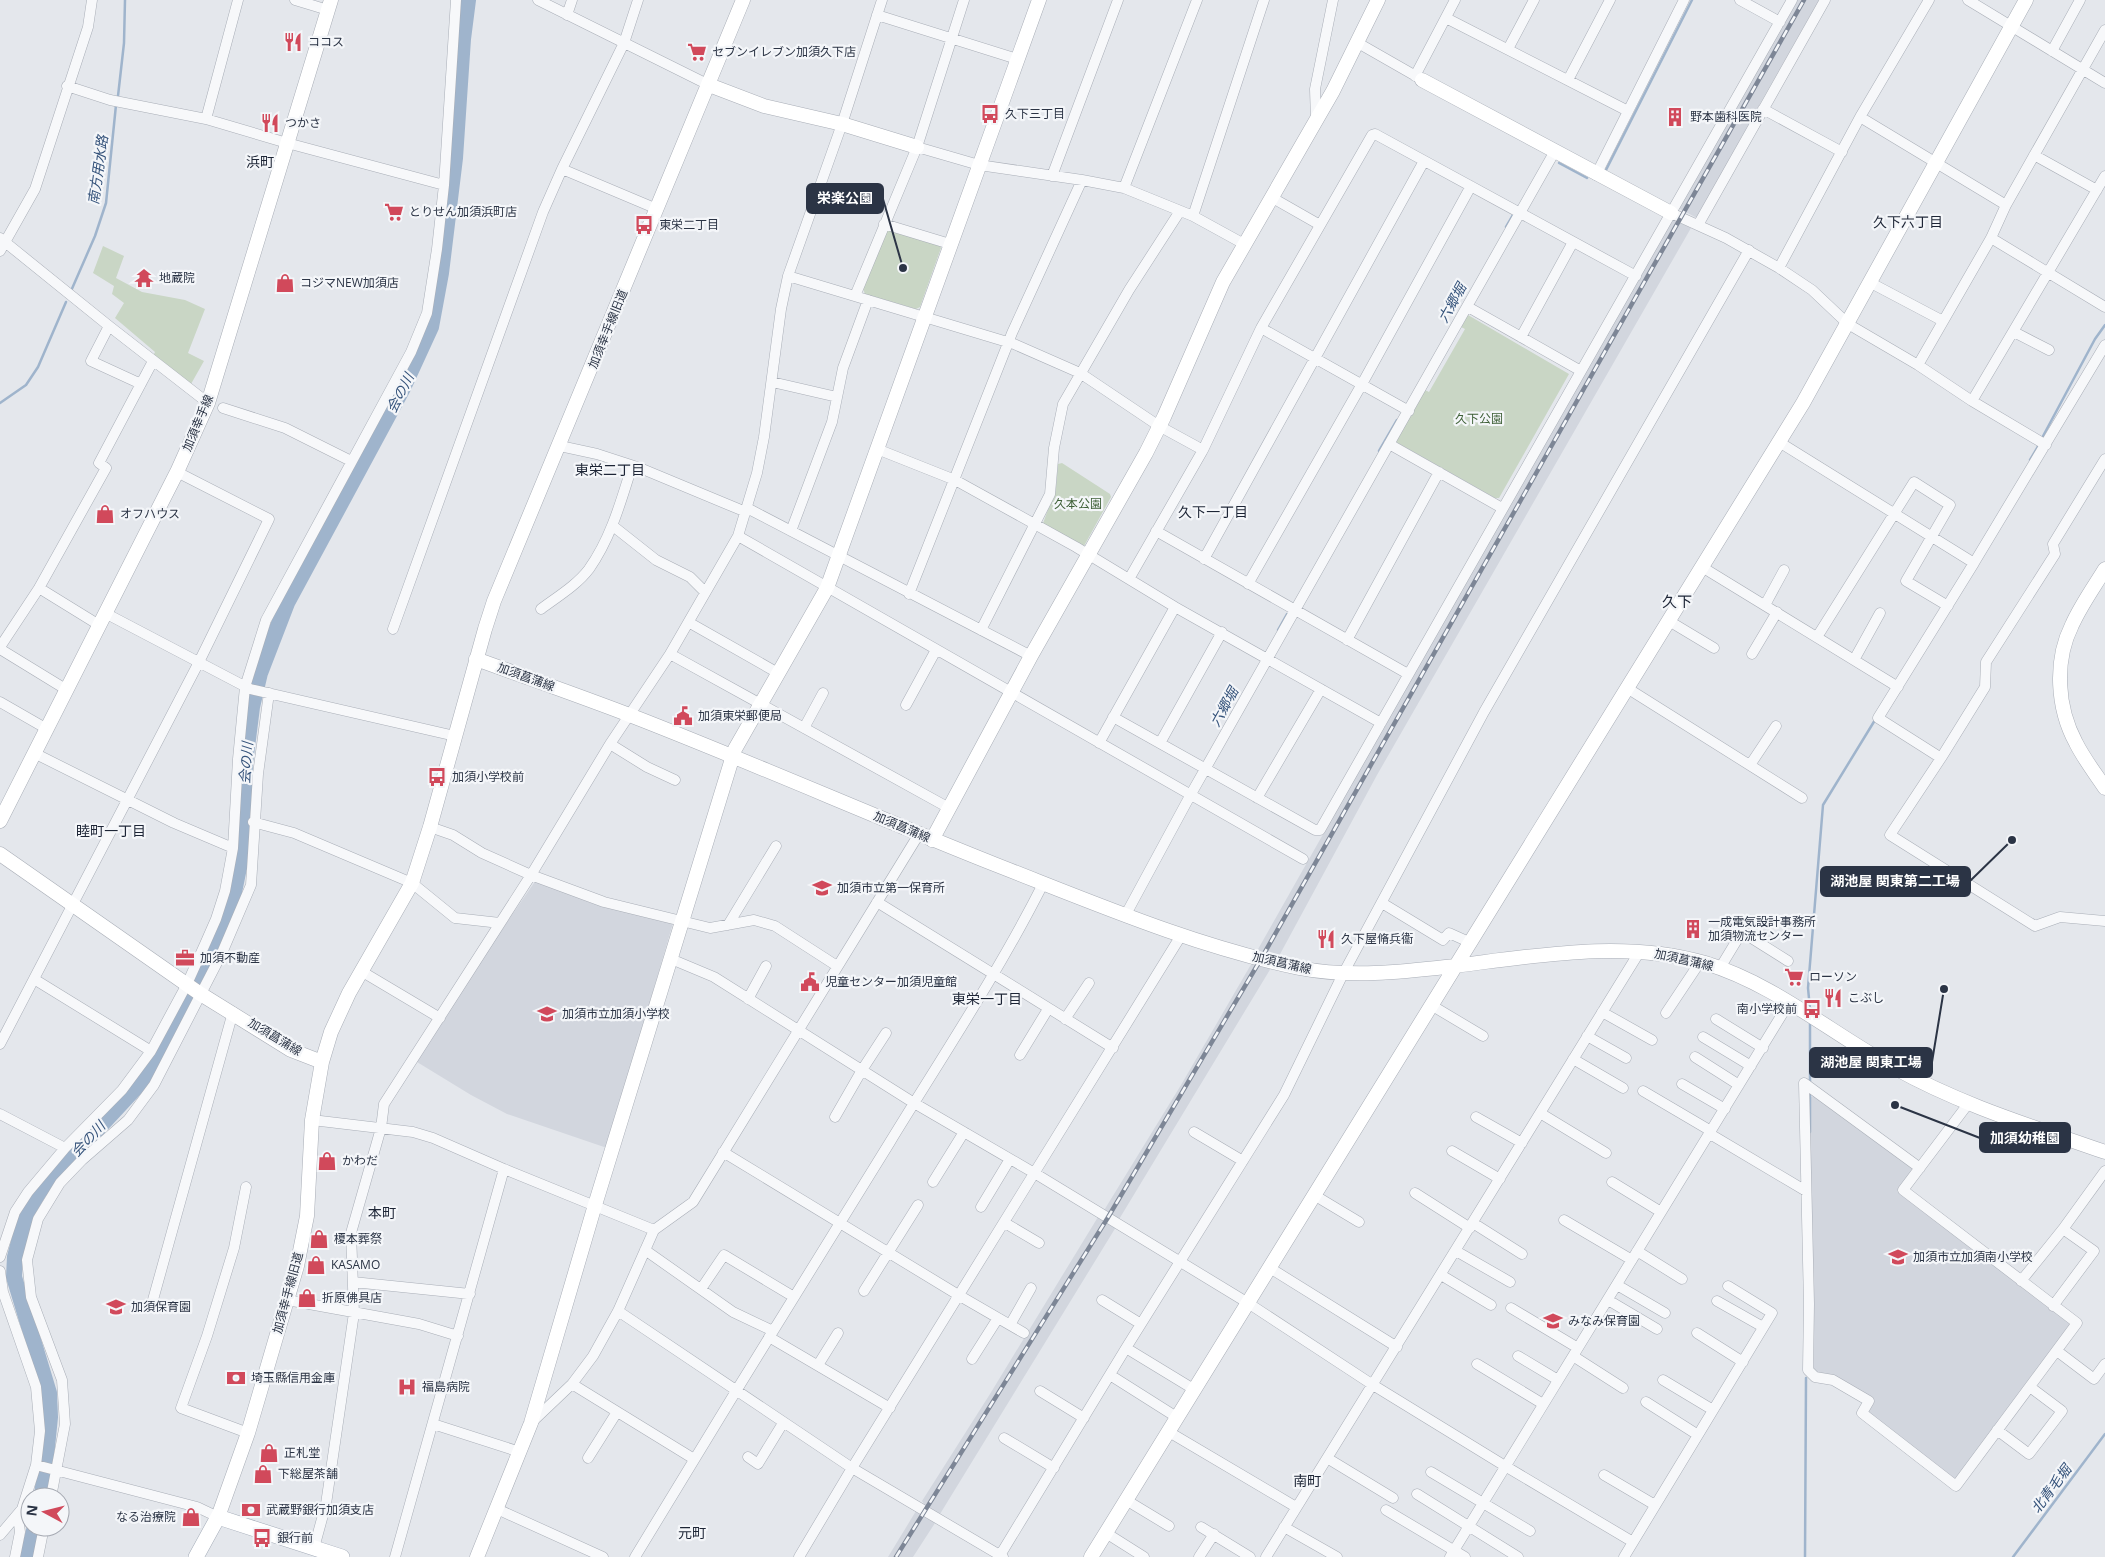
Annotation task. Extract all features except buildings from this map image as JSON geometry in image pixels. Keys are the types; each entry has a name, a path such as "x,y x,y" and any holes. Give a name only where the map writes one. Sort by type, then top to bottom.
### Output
{"main road":[{"path":"196,1557 218,1517 342,1557"}],"street":[{"path":"92,0 88,27 67,86 35,189 2,244 208,403"},
{"path":"206,119 238,0"},
{"path":"295,0 329,5"},
{"path":"54,1487 65,1424 62,1380 31,1298 29,1287 27,1260 38,1219 60,1183 82,1160 128,1120 154,1085 194,989 225,891 233,848 238,760 247,688 266,620 411,352 427,312 444,185 456,0"},
{"path":"538,0 709,84 764,106 842,124 979,165 1124,188 1193,216 1244,244"},
{"path":"567,15 572,0"},
{"path":"393,629 526,259 562,169 624,43 638,0"},
{"name":"加須幸手線旧道","path":"476,659 508,567 560,446 743,0"},
{"path":"314,1548 326,1504 354,1313 351,1233 381,1128 384,1104 500,923 610,744 631,716 690,623 705,592 738,536 758,473 781,309 788,276 842,124 882,0"},
{"path":"855,296 917,147 964,0"},
{"path":"476,1557 532,1423 595,1205 733,757 760,704 827,588 1038,0"},
{"path":"1052,176 1118,0"},
{"path":"1124,188 1197,0"},
{"path":"1193,216 1264,0"},
{"path":"1316,121 1316,89 1333,0"},
{"path":"932,840 1011,692 1123,496 1159,426 1223,282 1316,121 1358,43 1378,0"},
{"path":"1419,78 1455,0"},
{"path":"1508,49 1534,0"},
{"path":"1568,80 1610,0"},
{"path":"1596,174 1684,0"},
{"path":"1741,0 1780,22"},
{"path":"1113,717 1315,830 1320,830 1792,0"},
{"path":"1698,225 1825,0"},
{"path":"1779,268 1860,117 1929,0"},
{"path":"1968,0 2105,83"},
{"path":"1091,1557 1779,442 1871,283 2026,0"},
{"path":"2052,51 2080,0"},
{"name":"加須幸手線","path":"0,821 177,472 208,403 329,5"},
{"path":"877,15 1017,59"},
{"path":"1446,18 1628,111"},
{"path":"1918,365 1991,238 2006,205 2105,30"},
{"path":"1358,43 1596,174 1671,213 1749,250 1812,290 1848,324 1918,365 1972,401 2046,445"},
{"path":"67,86 110,100 206,119 444,185"},
{"path":"1763,109 1842,152"},
{"path":"1860,117 2006,205"},
{"path":"1129,579 1204,450 1262,328 1372,135 1375,134 1636,276"},
{"path":"1125,916 1191,794 1522,213 1555,151"},
{"path":"2034,155 2097,190"},
{"path":"1204,559 1424,161"},
{"path":"562,169 657,209"},
{"path":"1972,401 2105,176"},
{"path":"909,594 1009,342 1082,180"},
{"path":"1248,584 1362,384 1471,186"},
{"path":"1271,197 1320,225"},
{"path":"981,630 1036,524 1052,488 1054,448 1060,411 1129,290 1180,211"},
{"path":"884,224 950,244"},
{"path":"1991,238 2105,306"},
{"path":"1520,337 1573,242"},
{"path":"618,1311 852,1468 1000,1556 1126,1348 1284,1095 1343,974 1500,683 1749,250"},
{"path":"788,276 1009,342 1080,373 1159,426 1204,450"},
{"path":"1871,283 1943,321"},
{"path":"791,530 832,422 843,368 868,300"},
{"path":"1468,308 1581,371"},
{"path":"109,326 91,361 141,384"},
{"path":"1262,328 1409,411"},
{"path":"2014,332 2049,350"},
{"path":"1942,758 1878,718 2046,445 2105,345"},
{"path":"67,690 0,648 39,588 106,468 99,463 153,360"},
{"path":"772,382 837,397"},
{"path":"223,408 285,428 351,461"},
{"path":"1779,442 1974,562"},
{"path":"1389,444 1502,508"},
{"path":"560,446 597,454 747,510 791,530 909,594 1031,656"},
{"path":"877,449 955,480 1036,524 1175,607 1381,723"},
{"path":"2105,459 2053,544 2055,554 1986,662 1985,687 1942,758 1890,835 2034,926 2060,917 2105,921"},
{"path":"541,609 565,592 588,570 613,526 632,466"},
{"path":"0,1044 199,662 270,520 177,472"},
{"path":"1347,640 1439,472"},
{"path":"1817,637 1914,482 1950,505 1906,581 1948,606"},
{"path":"613,526 656,560 690,577 705,592"},
{"path":"1156,531 1408,674"},
{"path":"738,536 1191,794 1303,860"},
{"path":"1702,567 1898,687"},
{"path":"2105,569 2071,626 2063,649 2060,672 2060,696 2066,721 2076,743 2105,788"},
{"path":"1765,605 1784,570"},
{"path":"39,588 102,619 199,662 247,688 455,736"},
{"path":"1099,743 1175,607"},
{"path":"1752,654 1777,612"},
{"path":"1854,660 1880,613"},
{"path":"1669,621 1714,648"},
{"path":"690,623 778,673"},
{"path":"1160,743 1222,632"},
{"path":"906,705 936,650"},
{"path":"670,654 949,808"},
{"path":"322,1062 340,1011 412,884 430,827 476,659"},
{"name":"加須菖蒲線","path":"476,659 631,716 932,840 1125,916 1298,968 1343,974 1397,972 1588,951 1640,951 1664,954 1720,968 1751,981 1900,1072 1968,1104 2105,1152"},
{"path":"1627,688 1802,798"},
{"path":"1257,798 1321,689"},
{"path":"0,1258 15,1212 28,1192 65,1148 122,1090 222,953 250,886 266,692"},
{"path":"804,728 823,693"},
{"path":"0,702 47,729"},
{"path":"1750,765 1776,726"},
{"path":"610,744 647,767 675,780"},
{"path":"34,754 174,824 233,848"},
{"path":"254,822 294,833 412,884 455,918 500,923"},
{"path":"430,827 453,835 482,852 530,875 590,898 710,928 754,920 775,926 837,966"},
{"path":"532,1423 572,1384 593,1356 618,1311 654,1230 693,1202 797,1029 919,834"},
{"path":"728,925 776,846"},
{"name":"加須菖蒲線","path":"0,854 194,989 291,1050 322,1062"},
{"path":"635,1557 735,1391 914,1103 992,974 1043,884"},
{"path":"877,902 1112,1048"},
{"path":"1382,903 1443,940 1449,933 1469,942"},
{"path":"799,1557 1182,934"},
{"path":"1720,968 1741,934 1788,961"},
{"path":"1266,1557 1640,951"},
{"path":"671,959 714,977 914,1103 1036,1174 1248,1303 1373,1385 1633,1542"},
{"path":"1666,1013 1700,962"},
{"path":"748,999 766,966"},
{"path":"361,971 440,1018"},
{"path":"34,979 151,1051"},
{"path":"1065,1019 1088,983"},
{"path":"1452,1554 1789,1003"},
{"path":"1431,1005 1483,1036"},
{"path":"1020,1055 1048,1008"},
{"path":"151,1307 233,1012"},
{"path":"1602,1012 1652,1040"},
{"path":"1716,1018 1763,1048"},
{"path":"835,1117 886,1033"},
{"path":"1588,1036 1626,1058"},
{"path":"1703,1038 1751,1066"},
{"path":"1695,1057 1740,1085"},
{"path":"1573,1059 1623,1088"},
{"name":"加須幸手線旧道","path":"218,1517 248,1433 297,1266 307,1216 312,1120 322,1062"},
{"path":"1920,1168 1804,1083 1808,1370 1815,1377 1832,1380 1869,1400 1862,1413 1956,1486 2077,1324 1903,1190 1920,1168 1968,1104"},
{"path":"1682,1084 1725,1109"},
{"path":"1643,1092 1806,1191"},
{"path":"1540,1113 1606,1153"},
{"path":"0,1114 65,1148"},
{"path":"1476,1117 1522,1143"},
{"path":"312,1120 413,1132 433,1138 504,1170 654,1230"},
{"path":"933,1182 964,1132"},
{"path":"1194,1132 1244,1161"},
{"path":"1452,1151 1500,1179"},
{"path":"723,1152 1024,1333"},
{"path":"981,1207 1010,1159"},
{"path":"395,1557 504,1170"},
{"path":"2021,1282 2105,1171"},
{"path":"1612,1182 1662,1212"},
{"path":"246,1187 234,1248 207,1336 181,1408 248,1433"},
{"path":"1415,1193 1522,1254"},
{"path":"1314,1195 1359,1222"},
{"path":"864,1291 918,1205"},
{"path":"1564,1220 1682,1279"},
{"path":"1005,1223 1039,1243"},
{"path":"2053,1306 2094,1251 2062,1230"},
{"path":"645,1250 733,1312 890,1408"},
{"path":"1456,1251 1510,1282"},
{"path":"700,1289 724,1255 794,1297"},
{"path":"1270,1268 1397,1347"},
{"path":"0,1271 2,1292 36,1387 40,1431 36,1465 22,1509 0,1535"},
{"path":"1441,1275 1491,1305"},
{"path":"353,1282 470,1294"},
{"path":"1617,1285 1665,1313"},
{"path":"1624,1557 1772,1313 1728,1286"},
{"path":"1010,1325 1031,1288"},
{"path":"287,1300 419,1324 458,1336"},
{"path":"1102,1300 1141,1324"},
{"path":"1608,1300 1657,1329"},
{"path":"1717,1301 1763,1328"},
{"path":"1511,1308 1623,1388"},
{"path":"972,1360 998,1318"},
{"path":"818,1365 838,1333"},
{"path":"1697,1333 1742,1362"},
{"path":"1126,1348 1195,1390"},
{"path":"2057,1350 2094,1379 2105,1364"},
{"path":"1518,1356 1558,1380"},
{"path":"1477,1364 1543,1404"},
{"path":"1110,1375 1178,1418"},
{"path":"1662,1380 1713,1410"},
{"path":"572,1384 694,1459"},
{"path":"1998,1430 2029,1454 2062,1411 2030,1387"},
{"path":"1040,1391 1084,1418"},
{"path":"1646,1402 1698,1435"},
{"path":"588,1458 617,1412"},
{"path":"748,1457 758,1464 783,1423"},
{"path":"433,1424 520,1452"},
{"path":"1169,1432 1296,1507"},
{"path":"1004,1438 1054,1468"},
{"path":"1327,1458 1394,1498"},
{"path":"36,1465 196,1507 218,1517"},
{"path":"1431,1472 1530,1531"},
{"path":"1604,1475 1656,1505"},
{"path":"1417,1494 1518,1557"},
{"path":"1126,1500 1169,1526"},
{"path":"497,1509 603,1557"},
{"path":"1386,1510 1452,1554 1465,1557"},
{"path":"15,1557 20,1532 18,1516"},
{"path":"1201,1527 1250,1557"},
{"path":"1284,1527 1337,1557"},
{"path":"1106,1533 1144,1557"},
{"path":"1199,1557 1214,1534"},
{"path":"38,1557 42,1537"}],"shaded area":[{"path":"1797,0 1819,0 1697,218 1678,208"},
{"path":"1671,219 1691,228 1377,775 1279,956 1272,957 1257,951"},
{"name":"加須市立加須小学校","path":"536,880 591,903 673,923 607,1148 507,1114 471,1095 417,1062 477,966"},
{"path":"1253,961 1271,968 1118,1221 1103,1212 1181,1085"},
{"name":"加須市立加須南小学校","path":"1816,1095 1913,1168 1897,1191 2071,1324 1955,1480 1867,1413 1875,1400 1834,1378 1817,1374 1814,1371 1808,1098"},
{"path":"1098,1217 1116,1227 940,1514 935,1512 925,1506 922,1501"},
{"path":"916,1511 935,1523 913,1557 888,1557"}],"green space":[{"path":"890,229 939,243 941,248 920,307 916,309 865,294 863,289 886,231"},
{"path":"103,246 124,256 116,278 142,292 185,300 205,309 188,353 204,361 191,384 153,356 155,352 115,318 124,303 112,294 114,286 93,273"},
{"name":"久下公園","path":"1468,315 1569,374 1499,498 1495,498 1396,442 1425,390 1429,392 1465,329 1461,327"},
{"name":"久本公園","path":"1062,463 1110,494 1111,497 1084,546 1042,526 1056,488 1058,464"}],"waterway":[{"name":"南方用水路","path":"118,96 124,43 125,0"},
{"name":"会の川","path":"43,1487 50,1417 49,1393 14,1277 15,1257 26,1214 39,1192 141,1082 178,1027 230,912 242,853 245,763 252,707 260,673 287,603 403,388 431,327 441,273 455,158 463,39 468,0"},
{"name":"六郷堀","path":"1606,170 1692,0"},
{"name":"南方用水路","path":"71,291 95,236 106,203 116,105"},
{"name":"六郷堀","path":"1559,163 1587,178"},
{"name":"六郷堀","path":"1506,227 1513,215"},
{"name":"南方用水路","path":"0,403 26,385 38,367 66,302"},
{"path":"2042,438 2095,339 2105,325"},
{"name":"六郷堀","path":"1379,451 1397,420"},
{"path":"2030,460 2040,443"},
{"name":"六郷堀","path":"1278,630 1287,614"},
{"path":"1810,1009 1808,988 1823,805 1875,720"},
{"path":"1810,1022 1810,1084"},
{"path":"1810,1092 1810,1132"},
{"path":"1805,1557 1806,1378"},
{"name":"北青毛堀","path":"2013,1557 2105,1434"},
{"name":"会の川","path":"27,1557 32,1537"}],"railway":[{"path":"896,1557 1107,1219 1261,959 1804,0"}],"place":[{"name":"ココス","path":"293,42"},
{"name":"セブンイレブン加須久下店","path":"697,52"},
{"name":"久下三丁目","path":"990,114"},
{"name":"野本歯科医院","path":"1675,117"},
{"name":"つかさ","path":"270,123"},
{"name":"とりせん加須浜町店","path":"394,212"},
{"name":"東栄二丁目","path":"644,225"},
{"name":"栄楽公園","path":"903,268"},
{"name":"地蔵院","path":"144,278"},
{"name":"コジマNEW加須店","path":"285,283"},
{"name":"オフハウス","path":"105,514"},
{"name":"加須東栄郵便局","path":"683,716"},
{"name":"加須小学校前","path":"437,777"},
{"name":"湖池屋 関東第二工場","path":"2012,840"},
{"name":"加須市立第一保育所","path":"822,888"},
{"name":"一成電気設計事務所 加須物流センター","path":"1693,929"},
{"name":"久下屋脩兵衞","path":"1326,939"},
{"name":"加須不動産","path":"185,958"},
{"name":"ローソン","path":"1794,977"},
{"name":"児童センター加須児童館","path":"810,982"},
{"name":"湖池屋 関東工場","path":"1944,989"},
{"name":"こぶし","path":"1833,998"},
{"name":"南小学校前","path":"1812,1009"},
{"name":"加須市立加須小学校","path":"547,1014"},
{"name":"加須幼稚園","path":"1895,1105"},
{"name":"かわだ","path":"327,1161"},
{"name":"榎本葬祭","path":"319,1239"},
{"name":"加須市立加須南小学校","path":"1898,1257"},
{"name":"KASAMO","path":"316,1265"},
{"name":"折原佛具店","path":"307,1298"},
{"name":"加須保育園","path":"116,1307"},
{"name":"みなみ保育園","path":"1553,1321"},
{"name":"埼玉縣信用金庫","path":"236,1378"},
{"name":"福島病院","path":"407,1387"},
{"name":"正札堂","path":"269,1453"},
{"name":"下総屋茶舗","path":"263,1474"},
{"name":"武蔵野銀行加須支店","path":"251,1510"},
{"name":"なる治療院","path":"191,1517"},
{"name":"銀行前","path":"262,1538"}],"district":[{"name":"浜町","path":"260,162"},
{"name":"久下六丁目","path":"1908,222"},
{"name":"東栄二丁目","path":"610,470"},
{"name":"久下一丁目","path":"1213,512"},
{"name":"久下","path":"1677,602"},
{"name":"睦町一丁目","path":"111,831"},
{"name":"東栄一丁目","path":"987,999"},
{"name":"本町","path":"382,1213"},
{"name":"南町","path":"1307,1481"},
{"name":"元町","path":"692,1533"}]}
